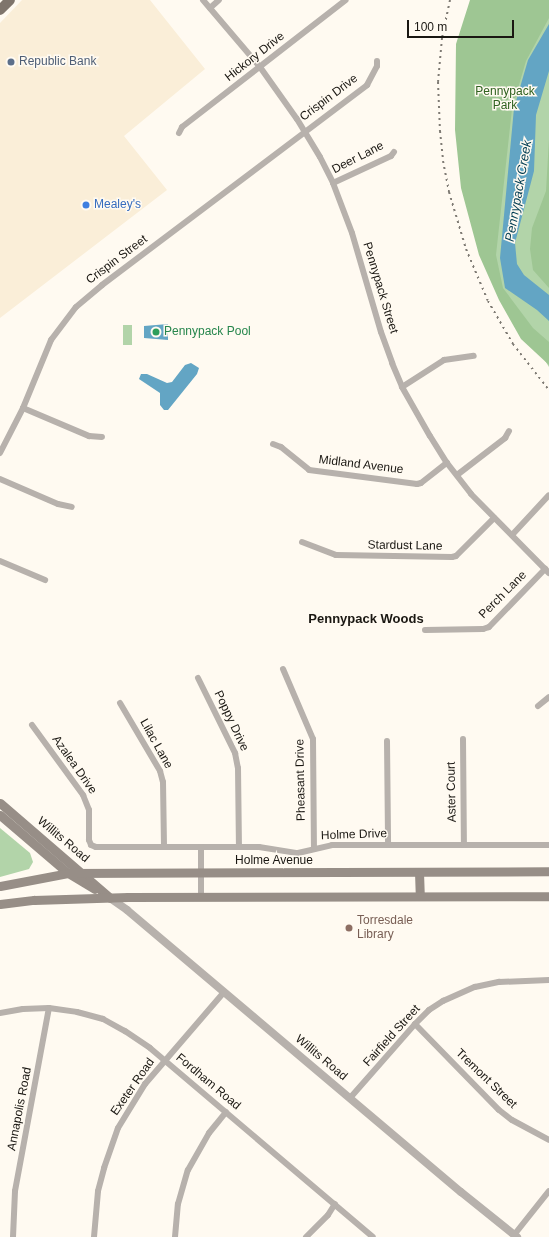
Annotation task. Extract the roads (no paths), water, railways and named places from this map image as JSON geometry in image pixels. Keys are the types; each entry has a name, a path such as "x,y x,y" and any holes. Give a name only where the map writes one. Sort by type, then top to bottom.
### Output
{"main road":[{"path":"0,10 10,0"},
{"name":"Willits Road","path":"0,802 84,873 110,898"},
{"name":"Willits Road","path":"0,815 68,873 110,898"},
{"name":"Holme Avenue","path":"0,886 68,873 549,871"},
{"path":"419,872 420,896"},
{"path":"0,904 34,900 110,898 549,896"}],"street":[{"name":"Pennypack Street","path":"203,0 260,67 285,102 320,157 333,183 352,233 381,332 402,387 448,463 457,475 494,518 547,571"},
{"path":"210,8 219,0"},
{"name":"Hickory Drive","path":"179,133 182,127 346,0"},
{"name":"Crispin Drive","path":"304,132 367,85 377,66 377,61"},
{"name":"Crispin Street","path":"0,453 23,408 51,340 76,307 102,284 304,132"},
{"name":"Deer Lane","path":"333,183 392,156 394,152"},
{"path":"402,387 444,360 474,356"},
{"path":"23,408 89,436 102,437"},
{"path":"457,475 505,438 509,431"},
{"name":"Midland Avenue","path":"273,444 281,446 309,470 417,484 448,463"},
{"path":"0,479 58,504 72,507"},
{"path":"512,535 549,495"},
{"name":"Stardust Lane","path":"302,542 336,555 452,557 456,556 494,518"},
{"path":"0,561 45,580"},
{"name":"Perch Lane","path":"425,630 483,629 489,627 547,571"},
{"name":"Pheasant Drive","path":"283,669 313,739 314,848"},
{"name":"Poppy Drive","path":"198,678 235,753 238,768 239,847"},
{"path":"538,706 549,697"},
{"name":"Lilac Lane","path":"120,703 160,771 163,782 164,847"},
{"name":"Azalea Drive","path":"32,725 87,803 90,845"},
{"name":"Aster Court","path":"463,739 464,845"},
{"path":"387,741 388,845"},
{"name":"Holme Drive","path":"90,845 96,847 259,847 298,853 314,848 332,845 549,845"},
{"path":"201,847 202,897"},
{"name":"Willits Road","path":"110,898 127,910 516,1236"},
{"name":"Fairfield Street","path":"350,1098 415,1024 429,1010 443,1001 475,987 519,980 549,980"},
{"name":"Exeter Road","path":"94,1237 98,1191 114,1140 132,1103 165,1060 224,992"},
{"name":"Fordham Road","path":"0,1013 23,1009 49,1008 77,1012 103,1019 125,1030 165,1060 373,1237"},
{"name":"Annapolis Road","path":"13,1237 15,1191 49,1008"},
{"name":"Tremont Street","path":"415,1024 499,1110 512,1120 549,1140"},
{"path":"175,1237 178,1204 188,1170 209,1133 226,1112"},
{"path":"516,1236 549,1190"},
{"path":"306,1237 328,1215 335,1204"}],"water":[{"name":"Pennypack Creek","path":"549,24 549,71 536,115 534,171 515,243 517,264 524,275 549,295 549,321 537,310 505,288 500,258 514,108 528,60"},
{"name":"Pennypack Pool","path":"168,324 168,340 144,338 144,326"},
{"path":"191,363 199,368 197,374 168,410 164,410 160,405 160,393 139,379 141,374 147,374 167,383 172,382 185,365"}],"railway":[{"path":"450,0 442,38 438,82 440,131 443,161 449,192 466,249 488,301 513,344 549,390"}],"place":[{"name":"Republic Bank","path":"11,62"},
{"name":"Mealey's","path":"86,205"},
{"name":"Pennypack Pool","path":"156,332"},
{"name":"Torresdale Library","path":"349,928"}],"district":[{"name":"Pennypack Woods","path":"366,619"}],"park label":[{"name":"Pennypack Park","path":"505,99"}]}
